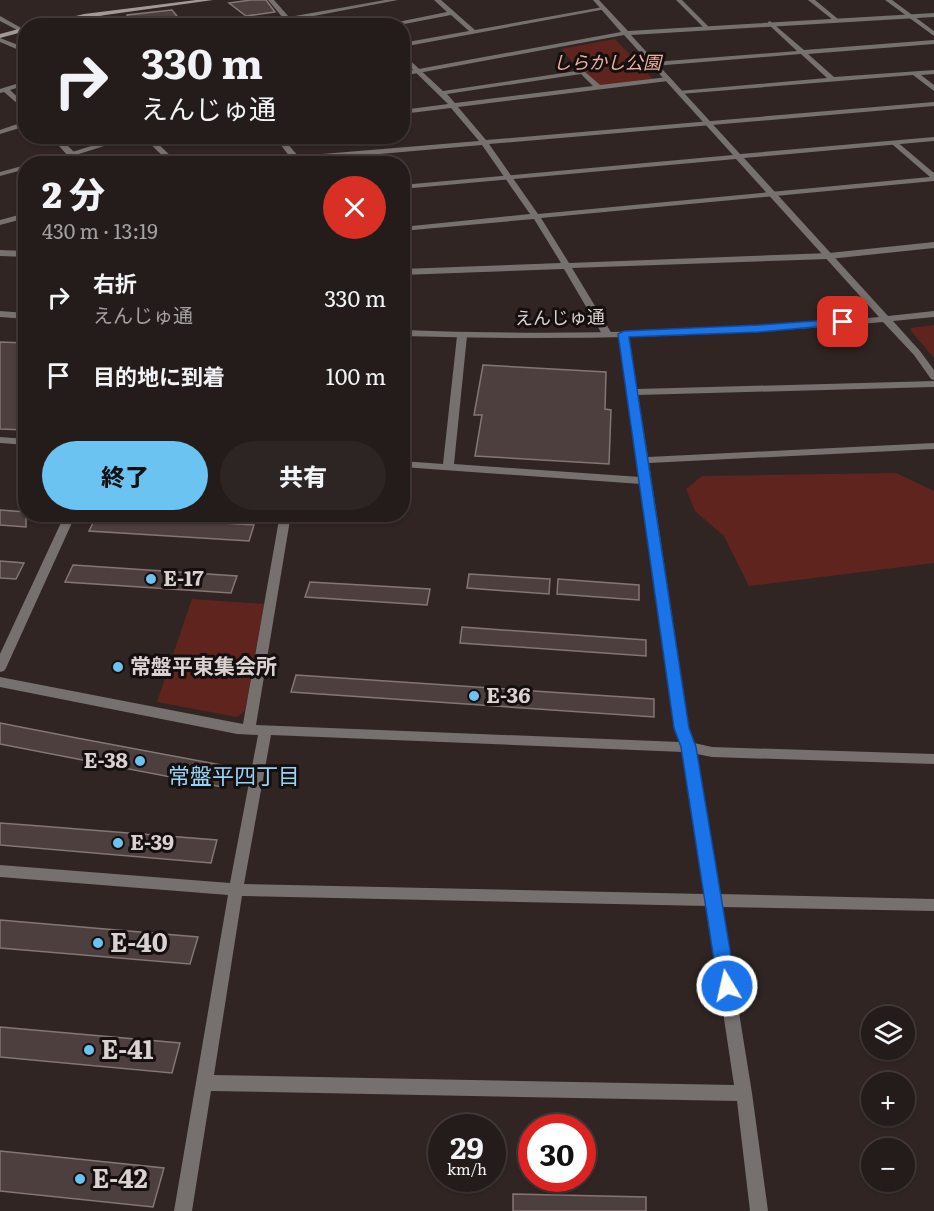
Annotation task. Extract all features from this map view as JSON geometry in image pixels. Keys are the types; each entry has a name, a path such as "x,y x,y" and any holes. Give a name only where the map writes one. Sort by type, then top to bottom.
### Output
{"main road":[{"path":"82,18 210,0"},
{"path":"0,38 18,32"}],"street":[{"path":"271,0 287,18 395,0"},
{"path":"437,0 473,31"},
{"path":"596,0 917,353 934,377"},
{"path":"679,0 706,27"},
{"path":"811,0 835,19"},
{"path":"888,0 934,34"},
{"path":"410,43 603,9"},
{"path":"410,21 452,13"},
{"path":"410,72 625,33 907,14 934,15"},
{"path":"98,15 102,18"},
{"path":"0,18 18,27"},
{"path":"770,23 833,80"},
{"path":"0,38 18,47"},
{"path":"654,64 934,42"},
{"path":"410,62 454,106 512,178 607,334"},
{"path":"442,93 583,72 598,87"},
{"path":"680,92 934,72"},
{"path":"915,73 934,89"},
{"path":"410,111 668,79"},
{"path":"2,90 18,85"},
{"path":"2,90 18,103"},
{"path":"319,156 934,104"},
{"path":"0,132 18,126"},
{"path":"410,187 934,139"},
{"path":"896,143 934,178"},
{"path":"61,144 71,154"},
{"path":"64,156 105,144"},
{"path":"154,144 167,156"},
{"path":"284,144 293,156"},
{"path":"0,174 18,169"},
{"path":"410,229 934,178"},
{"path":"0,223 18,217"},
{"path":"410,273 829,256 934,245"},
{"path":"0,265 4,253"},
{"path":"0,314 18,315"},
{"name":"えんじゅ通","path":"410,333 462,336 624,334 759,328 934,314"},
{"path":"624,334 681,728 689,747 714,899 744,1093 759,1211"},
{"path":"448,467 462,336"},
{"path":"633,392 934,384"},
{"path":"0,440 18,441"},
{"path":"643,460 934,446"},
{"path":"410,465 645,481"},
{"path":"0,668 67,522"},
{"path":"249,730 285,522"},
{"path":"0,682 249,730 689,747 712,752 934,759"},
{"path":"183,1211 236,890 266,731"},
{"path":"0,871 236,890 934,905"},
{"path":"204,1083 744,1093"}],"green space":[{"name":"しらかし公園","path":"615,39 653,79 595,87 561,49"},
{"path":"934,325 934,358 911,331 911,328"},
{"path":"896,473 934,491 934,563 749,586 724,536 695,511 686,489 702,476"},
{"path":"192,599 264,604 245,711 237,717 157,702"}],"building":[{"path":"266,0 275,12 246,16 229,3"},
{"path":"172,10 178,18 127,18 127,15"},
{"path":"0,342 18,343 18,430 0,429"},
{"path":"483,365 606,372 605,409 611,410 609,464 475,456 482,415 474,415"},
{"path":"0,510 18,511 18,522 26,522 26,527 0,525"},
{"path":"94,522 207,522 254,525 249,541 89,531"},
{"path":"0,561 24,563 16,579 0,578"},
{"name":"E-17","path":"73,565 237,576 231,593 65,582"},
{"path":"469,574 550,579 549,594 467,588"},
{"path":"558,579 639,585 639,600 557,594"},
{"path":"310,582 430,589 427,605 305,597"},
{"path":"462,627 646,640 646,656 460,643"},
{"path":"296,675 654,699 654,717 291,692"},
{"name":"E-38","path":"0,723 232,767 222,787 0,744"},
{"name":"E-39","path":"0,823 217,840 211,863 0,845"},
{"name":"E-40","path":"0,920 198,937 190,964 0,948"},
{"name":"E-41","path":"0,1027 180,1043 172,1073 0,1057"},
{"name":"E-42","path":"0,1151 164,1168 153,1207 0,1191"},
{"path":"513,1194 646,1197 646,1211 513,1211"}],"place":[{"name":"E-17","path":"151,579"},
{"name":"常盤平東集会所","path":"118,667"},
{"name":"E-36","path":"474,696"},
{"name":"E-38","path":"140,761"},
{"name":"E-39","path":"118,843"},
{"name":"E-40","path":"98,943"},
{"name":"E-41","path":"89,1050"},
{"name":"E-42","path":"80,1179"}],"district":[{"name":"常盤平四丁目","path":"234,776"}],"route":[{"path":"727,986 689,747 681,728 624,334 843,322"}]}
